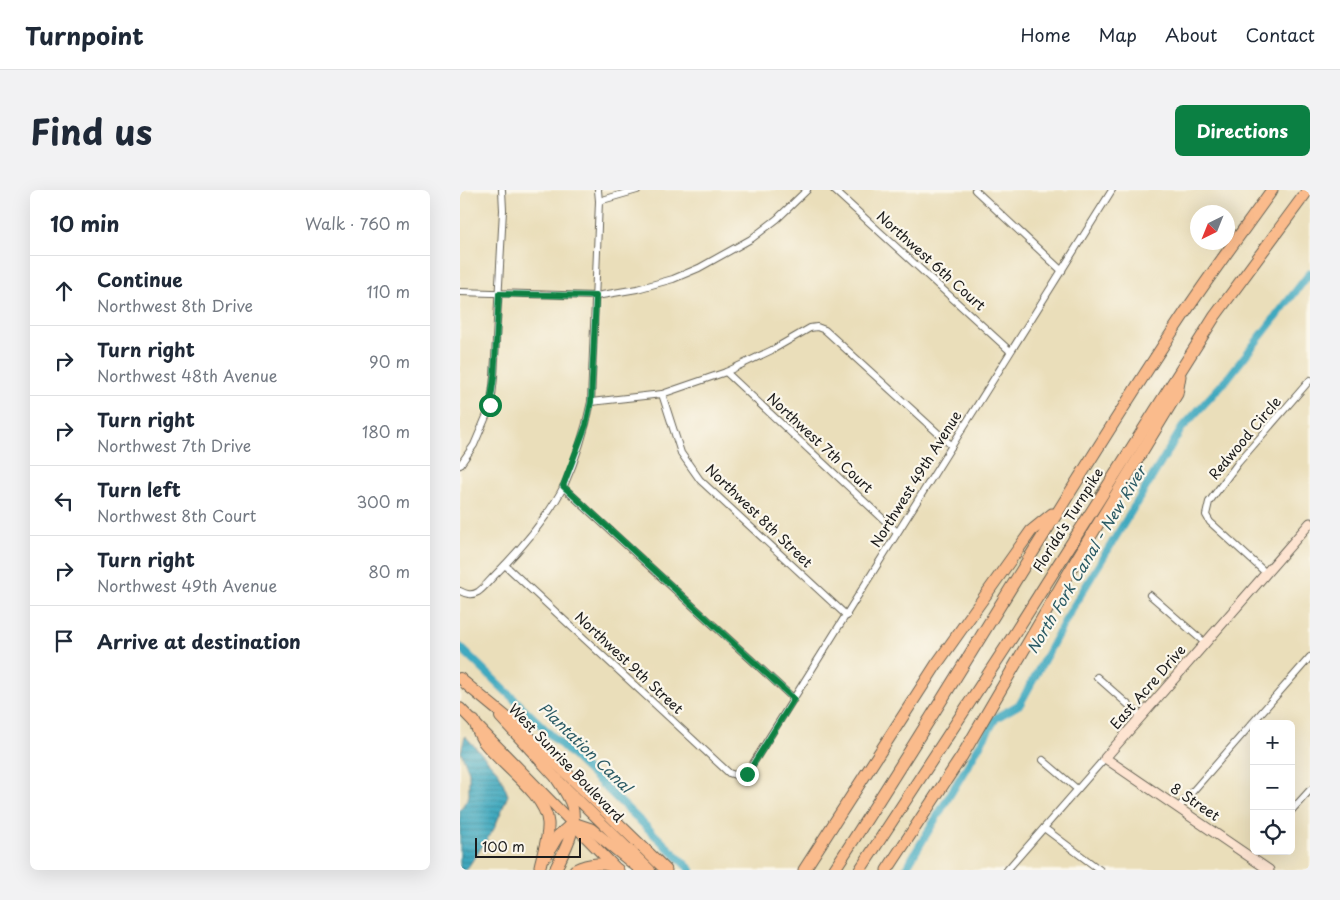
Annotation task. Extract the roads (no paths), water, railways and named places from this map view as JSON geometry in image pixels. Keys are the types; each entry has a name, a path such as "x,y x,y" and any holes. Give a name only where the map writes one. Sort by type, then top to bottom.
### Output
{"highway":[{"name":"Florida's Turnpike","path":"834,870 886,791 1060,506 1177,324 1272,190"},
{"name":"Florida's Turnpike","path":"860,870 1013,636 1215,316 1308,190"},
{"path":"887,870 962,756 1176,394 1182,368"},
{"path":"804,870 936,665 975,609 1031,531 1060,506"},
{"path":"463,681 523,731 666,870"},
{"path":"474,721 482,741 533,793 545,810 548,822 548,835 539,868"},
{"path":"555,870 569,841 573,823 572,808 557,779"},
{"path":"539,868 558,836 573,823"},
{"path":"573,823 591,829 641,870"},
{"path":"575,870 591,865 606,864 616,868"}],"main road":[{"name":"West Sunrise Boulevard","path":"463,681 501,718 557,779 650,870"},
{"path":"460,708 616,868"}],"street":[{"path":"460,465 474,445 490,405 494,377 499,294 503,210 502,190"},
{"path":"460,591 467,595 477,593 505,565 546,514 563,486 586,425 591,402 598,190"},
{"path":"599,201 637,190"},
{"path":"460,292 596,296 637,289 673,279 699,268 751,239 777,219 807,190"},
{"name":"Northwest 6th Court","path":"834,190 1010,351"},
{"path":"975,190 1062,271"},
{"name":"Northwest 49th Avenue","path":"738,776 747,774 1112,190"},
{"path":"591,402 662,394 726,372 772,350 810,328 817,327 825,330 952,446"},
{"name":"Northwest 7th Court","path":"726,372 897,532"},
{"name":"Redwood Circle","path":"1266,573 1210,522 1206,515 1209,502 1238,463 1310,380"},
{"name":"Northwest 8th Street","path":"662,394 681,453 700,480 847,616"},
{"path":"563,486 794,699"},
{"name":"East Acre Drive","path":"1007,870 1310,523"},
{"name":"Northwest 9th Street","path":"505,565 729,773 738,776"},
{"path":"1150,595 1204,643"},
{"path":"1179,808 1310,657"},
{"path":"1097,677 1141,716"},
{"name":"8 Street","path":"1106,758 1179,808 1250,852"},
{"path":"1043,760 1077,789"},
{"path":"1292,810 1310,790"},
{"path":"1044,828 1100,870"},
{"name":"8 Street","path":"1255,855 1269,870"}],"water":[{"path":"465,736 499,773 508,795 494,829 466,870 460,870 460,810 469,796 469,772 461,752"}],"waterway":[{"name":"North Fork Canal - New River","path":"905,870 996,718 1020,704 1070,612 1182,428 1227,379 1310,273"},
{"name":"Plantation Canal","path":"460,647 691,870"}]}
